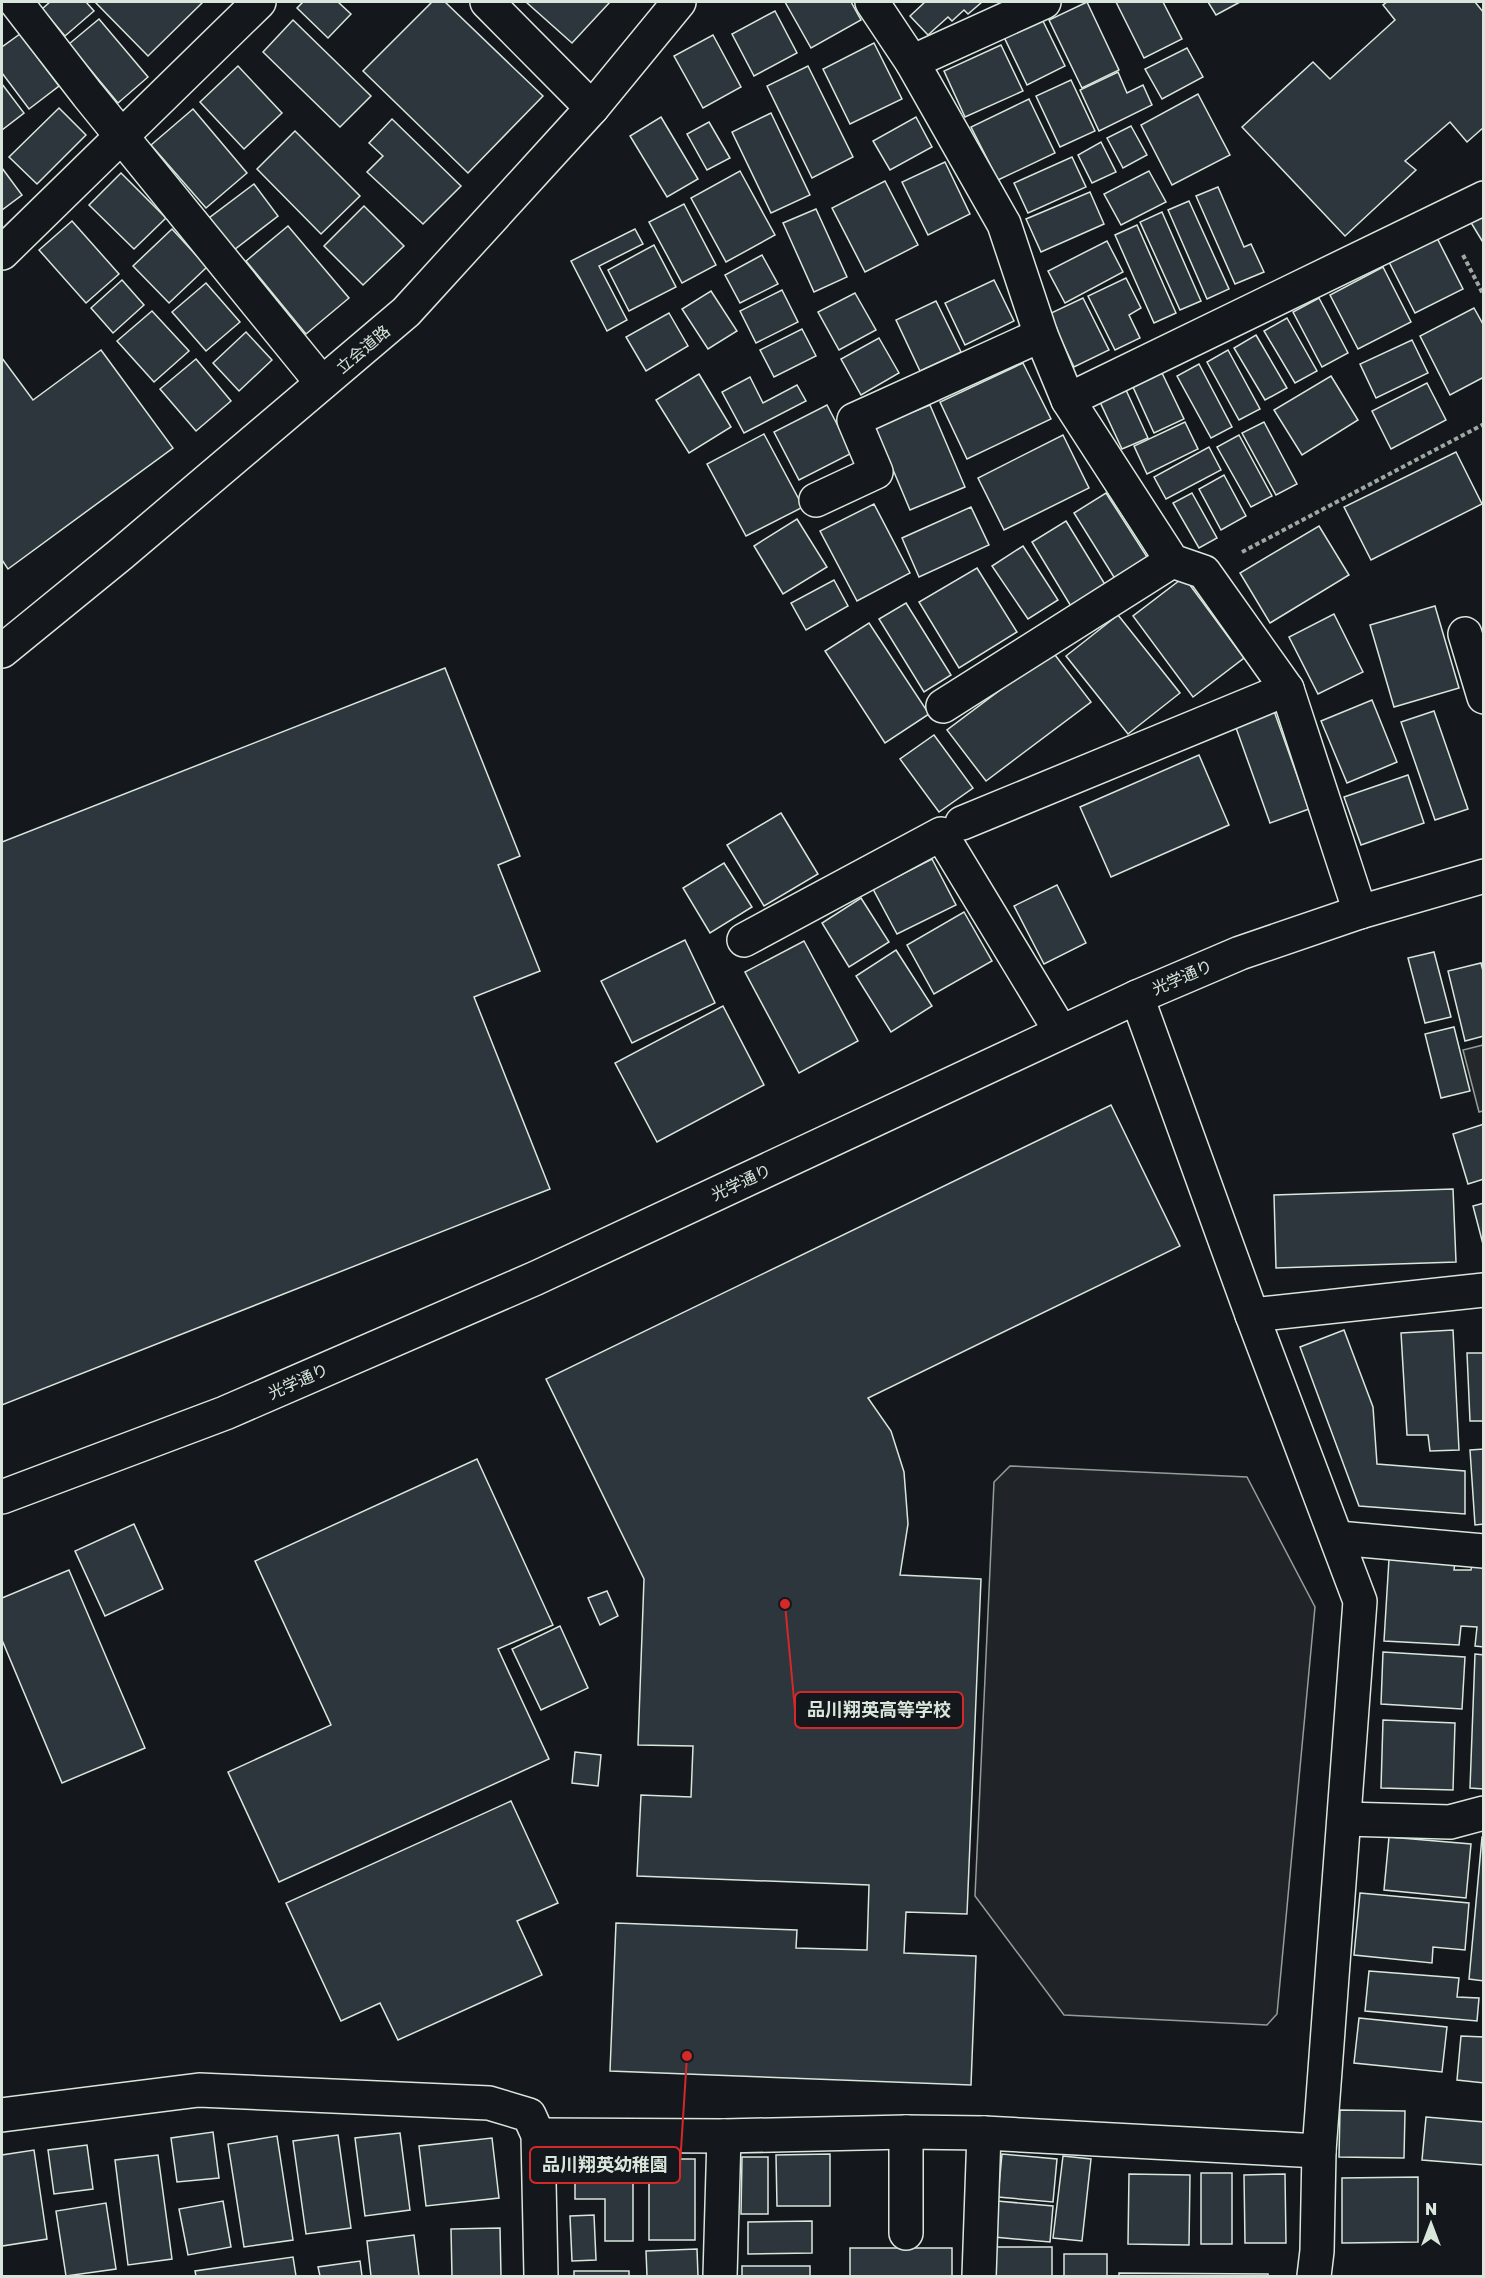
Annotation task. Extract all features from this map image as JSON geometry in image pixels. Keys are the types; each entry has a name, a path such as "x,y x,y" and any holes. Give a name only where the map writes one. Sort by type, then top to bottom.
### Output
{"street":[{"path":"2,253 259,2"},
{"path":"488,2 592,108"},
{"name":"立会道路","path":"2,651 121,554 406,312 592,108 679,2"},
{"path":"912,62 1044,2"},
{"path":"885,9 912,62 1004,224 1041,336 1068,400 1172,561 1204,572 1287,689 1360,912"},
{"path":"14,13 121,136 322,383"},
{"path":"1068,400 1484,198"},
{"path":"816,500 876,472 854,420 1041,336"},
{"path":"943,706 1172,561"},
{"path":"1465,634 1484,697"},
{"path":"962,823 1287,689"},
{"path":"744,940 940,834 1061,1032"},
{"name":"光学通り","path":"2,1497 225,1413 536,1278 1061,1032 1240,952 1360,912 1484,876"},
{"path":"1137,997 1252,1315 1360,1601 1319,2151 1317,2251 1314,2277"},
{"path":"1252,1315 1484,1290"},
{"path":"1338,1538 1484,1551"},
{"path":"1345,1819 1450,1822 1484,1813"},
{"path":"2,2115 199,2090 489,2103 529,2115 538,2135 540,2277"},
{"path":"538,2135 724,2136 906,2132 984,2133 1319,2151"},
{"path":"906,2132 906,2233"},
{"path":"979,2277 984,2133"},
{"path":"720,2277 724,2136"}],"path":[{"path":"1204,572 1484,424"}],"shaded area":[{"path":"1483,1045 1483,1111 1479,1112 1463,1050"},
{"path":"1010,1466 1247,1477 1315,1607 1277,2014 1267,2025 1064,2015 975,1896 994,1482"}],"building":[{"path":"50,2 86,2 94,11 65,36 42,9"},
{"path":"95,2 203,2 148,56"},
{"path":"303,2 338,2 351,14 328,38 297,8"},
{"path":"432,2 445,2 543,96 468,173 363,71"},
{"path":"526,2 610,2 572,43"},
{"path":"785,2 851,2 861,20 811,48"},
{"path":"925,2 982,2 968,14 964,10 952,21 948,17 928,35 910,16"},
{"path":"1087,2 1119,70 1082,88 1049,20"},
{"path":"1116,2 1163,2 1182,39 1144,58"},
{"path":"1208,2 1240,2 1216,15"},
{"path":"1387,2 1475,2 1484,13 1484,127 1467,142 1450,122 1405,161 1416,170 1345,236 1242,127 1313,62 1330,79 1395,20 1383,5"},
{"path":"775,11 797,53 754,76 732,34"},
{"path":"99,19 148,77 118,103 69,44"},
{"path":"1042,19 1065,66 1027,85 1004,37"},
{"path":"293,20 371,96 340,127 263,52"},
{"path":"20,34 59,86 29,109 2,73 2,47"},
{"path":"713,35 741,87 703,108 674,56"},
{"path":"874,43 902,99 850,124 823,69"},
{"path":"1001,45 1023,91 965,117 944,71"},
{"path":"1187,48 1203,77 1162,99 1145,69"},
{"path":"238,66 282,113 244,149 200,102"},
{"path":"808,66 853,157 812,178 767,86"},
{"path":"1118,72 1127,93 1143,85 1152,105 1099,131 1080,90"},
{"path":"1071,80 1095,131 1060,147 1036,96"},
{"path":"2,84 24,113 2,130"},
{"path":"1198,94 1230,155 1172,185 1141,125"},
{"path":"1029,99 1055,153 998,180 971,127"},
{"path":"59,108 86,135 37,184 9,157"},
{"path":"193,109 247,173 206,208 151,145"},
{"path":"771,113 810,195 771,213 732,132"},
{"path":"661,117 698,179 667,197 630,136"},
{"path":"916,117 932,147 890,170 873,141"},
{"path":"392,119 461,186 423,224 367,172 383,156 369,143"},
{"path":"709,122 730,158 707,170 687,134"},
{"path":"1131,126 1147,155 1123,168 1107,138"},
{"path":"295,131 360,196 321,234 257,169"},
{"path":"1101,142 1116,172 1092,183 1078,155"},
{"path":"1072,157 1086,187 1028,213 1014,183"},
{"path":"945,162 970,214 928,235 902,182"},
{"path":"2,168 22,195 2,210"},
{"path":"740,171 775,235 726,262 691,198"},
{"path":"1149,171 1166,202 1121,225 1104,194"},
{"path":"121,173 166,218 134,249 89,205"},
{"path":"885,181 918,245 865,272 832,208"},
{"path":"254,184 278,216 230,253 205,221"},
{"path":"1218,187 1244,247 1251,244 1264,272 1235,284 1196,196"},
{"path":"1090,192 1104,224 1041,252 1026,219"},
{"path":"1189,201 1229,289 1207,299 1168,210"},
{"path":"684,204 716,265 682,283 649,222"},
{"path":"364,206 404,246 363,285 324,246"},
{"path":"816,209 847,277 814,292 783,223"},
{"path":"1162,212 1201,301 1180,310 1140,222"},
{"path":"1484,213 1484,244 1470,221"},
{"path":"72,221 119,274 86,303 39,250"},
{"path":"1137,225 1176,313 1154,323 1115,235"},
{"path":"288,226 349,298 306,334 246,261"},
{"path":"172,229 207,267 169,303 133,266"},
{"path":"635,229 643,244 599,266 627,320 607,331 571,261"},
{"path":"1435,234 1463,289 1415,313 1387,258"},
{"path":"1107,241 1123,272 1065,303 1048,271"},
{"path":"654,245 676,287 629,311 608,270"},
{"path":"762,255 778,284 740,303 725,275"},
{"path":"1383,267 1411,322 1358,349 1330,295"},
{"path":"1126,278 1141,308 1129,315 1140,338 1115,350 1088,296"},
{"path":"122,280 144,305 113,333 91,308"},
{"path":"994,280 1014,321 965,345 945,303"},
{"path":"206,283 240,322 206,351 172,312"},
{"path":"782,290 798,322 756,343 740,311"},
{"path":"711,291 737,331 708,349 682,309"},
{"path":"855,293 876,330 839,350 818,312"},
{"path":"1083,298 1109,350 1074,367 1049,314"},
{"path":"1319,298 1348,353 1322,367 1293,312"},
{"path":"936,301 961,352 920,371 896,320"},
{"path":"1474,308 1484,326 1484,377 1450,395 1420,336"},
{"path":"152,311 189,351 154,382 117,341"},
{"path":"669,313 688,346 646,371 626,337"},
{"path":"1287,318 1317,371 1295,383 1264,331"},
{"path":"802,329 816,356 774,377 760,350"},
{"path":"246,332 272,360 239,391 213,363"},
{"path":"1256,335 1287,388 1265,400 1234,348"},
{"path":"879,338 899,373 861,395 841,359"},
{"path":"1412,340 1428,373 1376,398 1360,364"},
{"path":"101,350 173,448 8,569 2,560 2,358 33,400"},
{"path":"1228,350 1260,409 1239,420 1207,362"},
{"path":"196,359 231,401 196,431 160,389"},
{"path":"1023,363 1051,419 967,459 940,402"},
{"path":"1199,364 1232,427 1211,438 1177,376"},
{"path":"1162,373 1184,419 1154,433 1133,387"},
{"path":"699,374 731,427 689,453 656,400"},
{"path":"1331,376 1358,420 1302,455 1274,410"},
{"path":"750,377 763,403 797,385 806,401 744,433 722,392"},
{"path":"1427,383 1446,420 1391,449 1372,411"},
{"path":"1126,390 1148,438 1122,449 1100,402"},
{"path":"827,405 852,453 799,480 774,432"},
{"path":"930,405 965,487 910,510 875,427"},
{"path":"1185,422 1198,449 1147,474 1134,446"},
{"path":"1264,422 1297,484 1276,495 1242,433"},
{"path":"764,434 803,507 746,536 707,464"},
{"path":"1063,435 1089,488 1004,530 978,478"},
{"path":"1239,435 1272,496 1251,507 1217,447"},
{"path":"1209,447 1221,470 1166,499 1154,477"},
{"path":"1456,452 1482,504 1371,560 1344,507"},
{"path":"1224,475 1246,516 1221,530 1199,489"},
{"path":"1106,493 1149,560 1117,582 1074,513"},
{"path":"1192,493 1217,538 1199,548 1173,503"},
{"path":"874,504 910,573 857,601 820,531"},
{"path":"971,507 989,545 919,577 902,538"},
{"path":"797,519 827,567 783,594 754,546"},
{"path":"1066,521 1106,586 1072,608 1032,542"},
{"path":"1319,526 1349,575 1270,623 1240,573"},
{"path":"1023,546 1058,600 1028,619 992,566"},
{"path":"977,568 1017,632 959,668 919,602"},
{"path":"1184,577 1244,658 1193,697 1133,616"},
{"path":"834,580 848,606 806,630 791,603"},
{"path":"906,603 951,675 924,692 879,619"},
{"path":"1435,606 1459,688 1394,707 1370,625"},
{"path":"1334,614 1363,672 1318,694 1289,637"},
{"path":"1118,615 1180,693 1128,734 1066,656"},
{"path":"869,623 929,714 885,743 825,651"},
{"path":"1052,651 1091,702 986,781 947,730"},
{"path":"445,668 520,856 498,865 540,971 474,997 550,1189 2,1405 2,842"},
{"path":"1372,700 1397,762 1347,783 1321,721"},
{"path":"1274,711 1309,809 1270,823 1235,725"},
{"path":"1434,711 1468,809 1435,820 1401,722"},
{"path":"934,735 973,788 939,812 900,759"},
{"path":"1199,755 1229,825 1111,877 1080,807"},
{"path":"1408,775 1424,823 1361,845 1344,797"},
{"path":"781,813 818,874 764,906 727,845"},
{"path":"932,859 956,905 897,934 873,889"},
{"path":"724,863 752,907 710,933 683,888"},
{"path":"1057,885 1086,943 1044,964 1014,906"},
{"path":"861,898 889,942 849,967 822,923"},
{"path":"964,912 992,961 934,994 907,945"},
{"path":"685,940 715,1003 632,1043 601,981"},
{"path":"804,941 858,1041 799,1073 745,972"},
{"path":"896,950 932,1006 891,1032 856,976"},
{"path":"1434,952 1451,1017 1425,1023 1408,958"},
{"path":"1481,963 1484,975 1484,1036 1465,1041 1448,971"},
{"path":"723,1006 764,1085 657,1142 615,1063"},
{"path":"1454,1027 1470,1091 1441,1098 1425,1034"},
{"path":"1111,1105 1180,1246 868,1398 891,1431 904,1472 908,1524 900,1575 981,1579 967,1914 906,1912 904,1953 976,1956 971,2085 610,2071 616,1923 797,1930 796,1948 867,1950 869,1885 637,1876 641,1795 691,1797 693,1746 638,1745 644,1579 546,1379"},
{"path":"1484,1124 1484,1179 1468,1184 1453,1134"},
{"path":"1453,1189 1456,1262 1276,1268 1274,1195"},
{"path":"1484,1203 1484,1248 1473,1206"},
{"path":"1344,1330 1373,1407 1377,1464 1465,1471 1465,1514 1359,1506 1300,1347"},
{"path":"1453,1330 1459,1450 1430,1451 1428,1435 1407,1435 1401,1333"},
{"path":"1467,1353 1484,1353 1484,1421 1470,1421"},
{"path":"1484,1449 1484,1524 1475,1525 1470,1450"},
{"path":"477,1459 553,1625 498,1649 549,1759 279,1882 228,1772 331,1725 255,1561"},
{"path":"134,1524 163,1589 105,1616 75,1551"},
{"path":"1389,1559 1455,1562 1454,1570 1471,1570 1472,1564 1484,1564 1484,1647 1475,1646 1477,1627 1461,1626 1459,1645 1384,1641"},
{"path":"69,1570 145,1748 62,1783 2,1640 2,1598"},
{"path":"607,1591 618,1616 600,1625 588,1598"},
{"path":"560,1626 588,1688 541,1710 512,1649"},
{"path":"1383,1652 1465,1657 1462,1709 1381,1704"},
{"path":"1475,1654 1484,1655 1484,1789 1470,1788"},
{"path":"1383,1720 1455,1723 1453,1790 1381,1788"},
{"path":"575,1752 601,1755 598,1786 572,1783"},
{"path":"511,1801 558,1903 517,1921 542,1975 398,2040 380,2003 341,2021 286,1903"},
{"path":"1389,1837 1471,1844 1466,1898 1384,1890"},
{"path":"1482,1837 1484,1837 1484,1981 1469,1979"},
{"path":"1360,1893 1469,1903 1465,1950 1433,1947 1432,1963 1354,1955"},
{"path":"1369,1971 1459,1978 1457,1997 1479,1998 1477,2021 1365,2011"},
{"path":"1359,2018 1447,2027 1442,2072 1354,2063"},
{"path":"1461,2036 1484,2037 1484,2083 1457,2080"},
{"path":"1340,2110 1405,2111 1404,2158 1339,2157"},
{"path":"1426,2117 1484,2122 1484,2165 1422,2160"},
{"path":"213,2132 219,2178 177,2182 171,2138"},
{"path":"400,2133 410,2210 365,2216 355,2138"},
{"path":"338,2135 351,2228 306,2234 293,2141"},
{"path":"277,2136 293,2240 244,2247 228,2144"},
{"path":"492,2138 499,2198 426,2206 419,2146"},
{"path":"87,2145 93,2189 54,2194 48,2150"},
{"path":"34,2150 47,2239 2,2246 2,2155"},
{"path":"830,2154 830,2206 777,2206 776,2155"},
{"path":"1002,2154 1057,2159 1053,2202 998,2197"},
{"path":"158,2155 172,2259 128,2265 115,2160"},
{"path":"1063,2156 1091,2159 1082,2241 1053,2238"},
{"path":"742,2157 768,2157 768,2214 741,2214"},
{"path":"649,2159 695,2159 695,2240 649,2240"},
{"path":"575,2162 633,2162 633,2241 605,2241 605,2199 575,2199"},
{"path":"1201,2173 1232,2173 1232,2244 1201,2244"},
{"path":"1129,2174 1190,2175 1189,2245 1128,2244"},
{"path":"1285,2174 1286,2243 1245,2243 1244,2175"},
{"path":"1418,2177 1418,2242 1342,2243 1342,2178"},
{"path":"223,2201 231,2247 188,2255 179,2209"},
{"path":"997,2201 1053,2206 1050,2242 994,2237"},
{"path":"106,2203 116,2269 66,2276 56,2211"},
{"path":"594,2215 596,2260 572,2261 570,2216"},
{"path":"812,2221 812,2253 748,2254 748,2222"},
{"path":"500,2228 501,2276 452,2276 451,2229"},
{"path":"414,2235 419,2276 371,2276 367,2241"},
{"path":"992,2247 1052,2247 1052,2276 992,2276"},
{"path":"850,2248 952,2248 952,2276 850,2276"},
{"path":"697,2249 698,2276 647,2276 646,2251"},
{"path":"1064,2254 1107,2254 1107,2276 1064,2276"},
{"path":"293,2257 296,2276 196,2276 195,2271"},
{"path":"360,2261 362,2276 320,2276 318,2267"},
{"path":"742,2266 810,2266 810,2276 742,2276"},
{"path":"574,2271 629,2271 629,2276 574,2276"},
{"path":"1119,2273 1268,2274 1268,2276 1119,2276"}],"place":[{"name":"品川翔英高等学校","path":"785,1604"},
{"name":"品川翔英幼稚園","path":"687,2056"}]}
